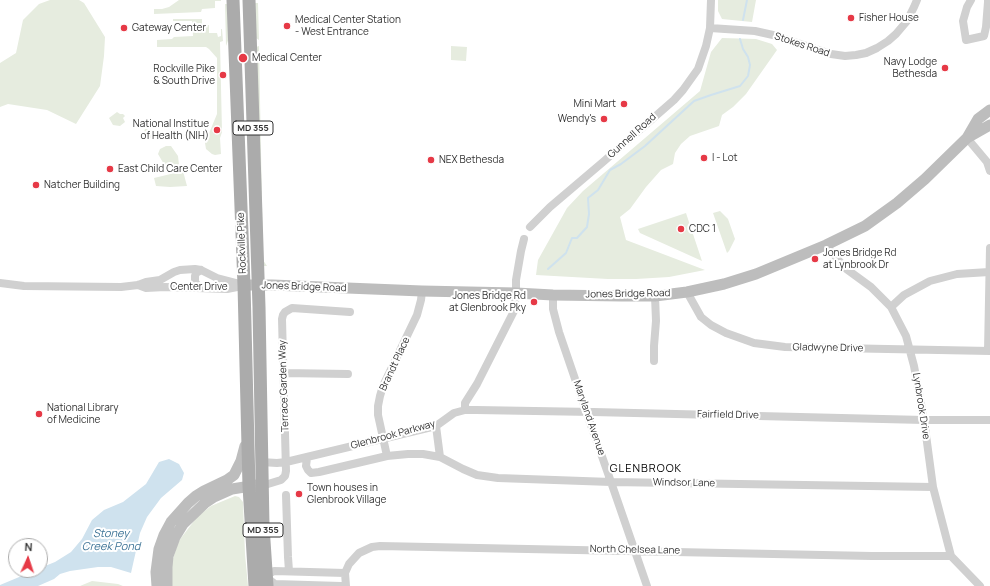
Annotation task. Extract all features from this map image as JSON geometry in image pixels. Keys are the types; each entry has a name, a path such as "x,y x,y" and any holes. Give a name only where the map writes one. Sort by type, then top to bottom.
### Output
{"main road":[{"name":"Rockville Pike","path":"233,0 248,432 256,485"},
{"name":"Rockville Pike","path":"250,0 261,462 256,485"},
{"name":"Jones Bridge Road","path":"244,285 553,295 656,296 687,292 724,284 756,274 826,246 865,226 897,203 925,180 967,138 978,119 990,110"},
{"name":"Jones Bridge Road","path":"967,138 990,125"},
{"path":"156,586 159,549 171,522 188,502 196,496 234,475 242,460 248,432"},
{"path":"167,586 168,556 175,538 183,524 205,503 214,497 232,489 256,485"},
{"name":"MD 355","path":"256,485 261,581"}],"street":[{"name":"Gunnell Road","path":"530,227 550,207 674,100 691,80 698,69 706,46 710,28 711,0"},
{"name":"Stokes Road","path":"710,28 755,31 773,35 831,54 845,56 856,55 866,53 880,47 896,34 907,21 917,0"},
{"path":"971,0 967,7 963,21 966,40 984,36 988,0"},
{"path":"967,138 986,162 990,171"},
{"path":"465,410 465,403 477,384 514,311 516,280 524,240"},
{"name":"Lynbrook Drive","path":"826,246 845,268 871,287 891,307 906,336 914,366 924,420 933,487 951,556 980,586"},
{"path":"989,351 990,248"},
{"name":"Center Drive","path":"0,283 24,286 116,287 138,285 160,280 174,272 201,270 217,278 244,285"},
{"path":"200,288 195,282 195,276 196,273 201,270"},
{"path":"174,272 172,281 176,288"},
{"path":"891,307 904,295 930,281 957,274 989,272"},
{"name":"Center Drive","path":"138,285 146,288 227,289 244,285"},
{"name":"Brandt Place","path":"383,438 378,415 380,396 383,386 417,315 422,291"},
{"name":"Gladwyne Drive","path":"687,292 701,317 711,325 726,333 754,343 785,348 989,351"},
{"name":"Maryland Avenue","path":"553,295 553,309 559,332 647,586"},
{"path":"654,361 656,296"},
{"name":"Terrace Garden Way","path":"256,485 268,484 281,480 286,471 282,319 285,312 292,308 350,312"},
{"path":"283,374 348,374"},
{"name":"Glenbrook Parkway","path":"261,462 277,463 307,458 436,426 454,413 465,410"},
{"name":"Fairfield Drive","path":"465,410 924,420 990,420"},
{"path":"436,426 440,457"},
{"path":"383,438 387,456"},
{"name":"Windsor Lane","path":"307,458 306,466 312,473 387,456 423,454 440,457 477,475 491,478 611,482 933,487"},
{"path":"286,495 289,571"},
{"name":"North Chelsea Lane","path":"345,573 349,564 359,553 372,547 380,546 634,550 865,556 951,556"},
{"path":"261,581 274,571 345,573 346,586"},
{"path":"300,572 300,585"},
{"path":"261,581 275,584 341,586"}],"shaded area":[{"path":"50,0 79,0 84,3 105,37 100,86 76,124 47,110 8,104 0,107 0,63 16,53 23,20 39,4"},
{"path":"179,0 221,1 215,1 215,8 202,9 201,12 154,14 154,9 169,7"},
{"path":"718,0 756,0 752,22 722,19 718,11"},
{"path":"255,3 258,3 259,40 256,38"},
{"path":"225,4 229,4 229,38 226,46"},
{"path":"173,19 202,19 202,25 209,25 209,33 217,33 218,37 221,36 222,29 223,41 220,42 221,154 212,154 206,149 205,143 217,114 217,58 206,47 157,47 157,40 193,36 192,21 173,21"},
{"path":"722,38 756,39 772,44 777,50 746,94 733,107 722,115 719,126 690,136 681,144 675,153 673,164 661,170 630,209 620,217 626,240 705,270 669,277 636,279 536,275 538,260 567,208 583,191 700,91 711,52"},
{"path":"259,46 263,260 267,266 264,266 262,261 256,47"},
{"path":"451,46 467,47 466,61 451,60"},
{"path":"117,112 125,116 123,118 125,122 120,126 113,125 109,118"},
{"path":"145,129 150,129 154,133 153,138 146,138 143,135"},
{"path":"166,146 171,146 178,156 179,165 170,167 165,166 158,154 160,149"},
{"path":"183,171 187,186 156,186 154,178"},
{"path":"720,211 728,219 735,239 727,253 713,213"},
{"path":"686,213 702,261 640,233 638,229"},
{"path":"235,496 239,497 243,502 248,586 171,586 170,568 181,538 197,517 211,506"},
{"path":"92,581 118,584 123,586 80,586"}],"water":[{"name":"Stoney Creek Pond","path":"169,459 179,464 184,473 182,480 161,498 147,517 140,533 131,573 111,567 98,567 60,574 54,579 38,586 0,586 17,578 48,578 48,565 71,552 82,539 92,520 104,510 123,502 146,484 159,462"}],"waterway":[{"path":"743,20 747,0"},
{"path":"548,269 566,253 572,238 577,238 587,227 589,214 588,198 598,190 610,170 621,164 645,146 694,101 740,86 748,76 750,65 740,39"}],"place":[{"name":"Fisher House","path":"851,18"},
{"name":"Medical Center Station - West Entrance","path":"287,26"},
{"name":"Gateway Center","path":"124,28"},
{"name":"Medical Center","path":"243,58"},
{"name":"Navy Lodge Bethesda","path":"945,68"},
{"name":"Rockville Pike & South Drive","path":"223,75"},
{"name":"Mini Mart","path":"624,104"},
{"name":"Wendy's","path":"604,119"},
{"name":"National Institue of Health (NIH)","path":"217,130"},
{"name":"I - Lot","path":"704,158"},
{"name":"NEX Bethesda","path":"431,160"},
{"name":"East Child Care Center","path":"110,169"},
{"name":"Natcher Building","path":"36,185"},
{"name":"CDC 1","path":"681,229"},
{"name":"Jones Bridge Rd at Lynbrook Dr","path":"815,259"},
{"name":"Jones Bridge Rd at Glenbrook Pky","path":"534,302"},
{"name":"National Library of Medicine","path":"39,414"},
{"name":"Town houses in Glenbrook Village","path":"299,494"}],"district":[{"name":"GLENBROOK","path":"646,469"}]}
